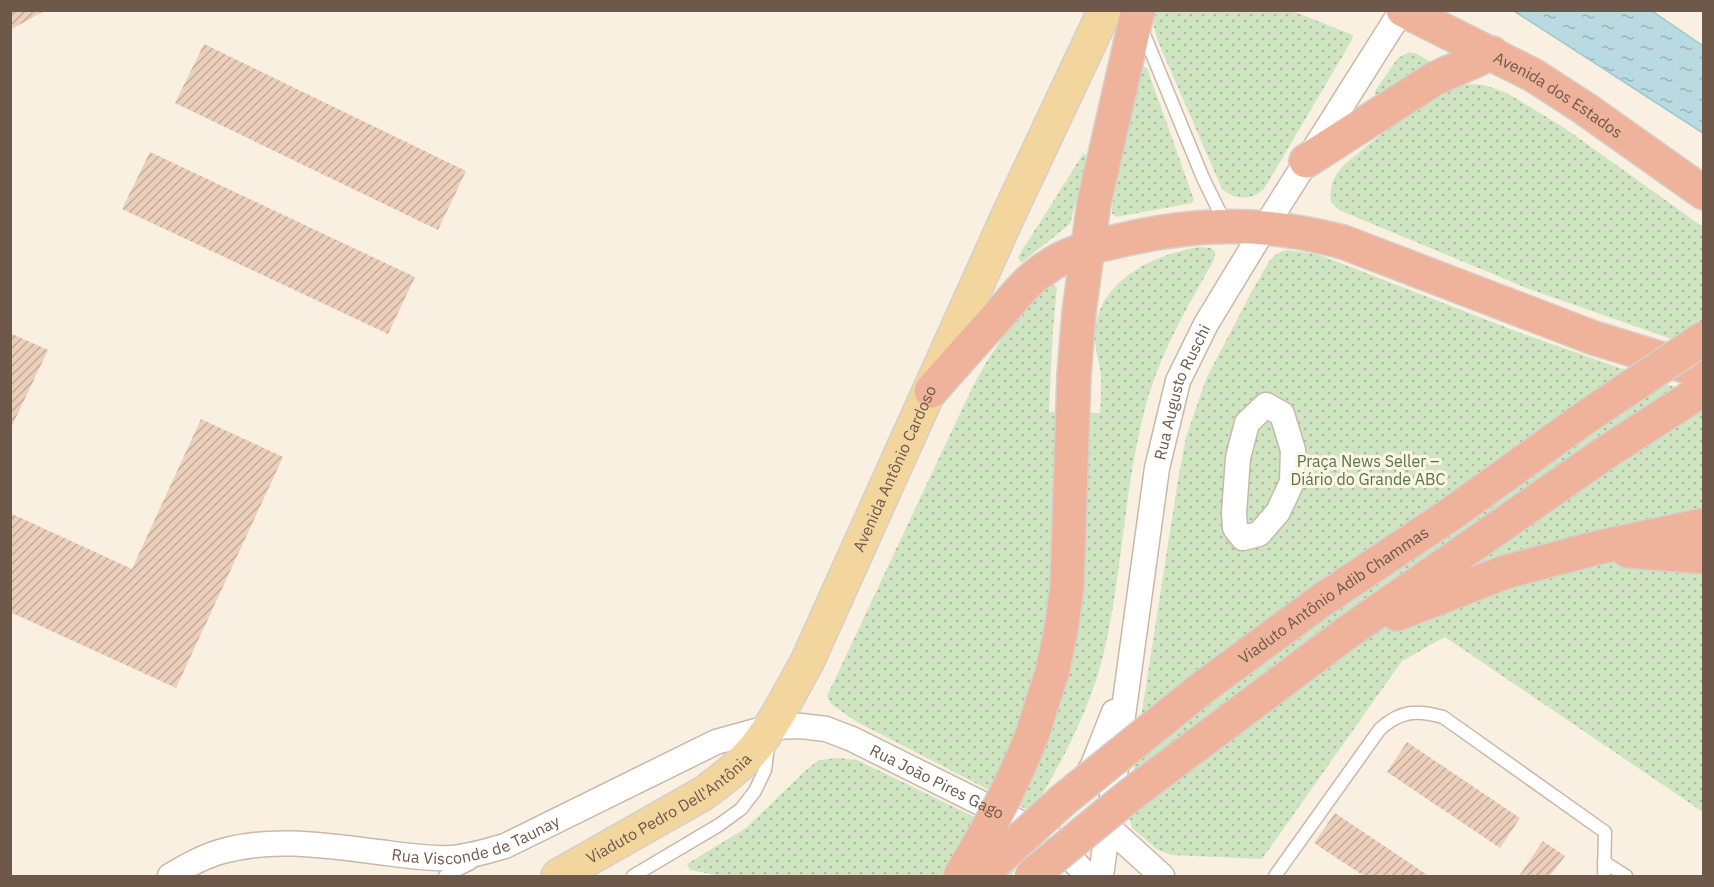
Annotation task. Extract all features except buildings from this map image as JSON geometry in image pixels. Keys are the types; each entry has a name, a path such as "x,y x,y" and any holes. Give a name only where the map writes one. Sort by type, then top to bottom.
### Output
{"highway":[{"name":"Avenida dos Estados","path":"1402,10 1533,75 1704,193"},
{"path":"960,876 1020,765 1052,673 1061,630 1067,587 1074,375 1079,312 1094,203 1138,12"},
{"path":"1306,161 1434,79 1491,53"},
{"path":"931,391 1030,281 1064,256 1088,248 1182,228 1226,225 1265,227 1313,234 1343,242 1574,331 1704,372"},
{"name":"Viaduto Antônio Adib Chammas","path":"980,876 1063,800 1206,685 1322,600 1452,514 1586,417 1704,338"},
{"path":"1032,876 1130,795 1345,634 1608,451 1704,389"},
{"path":"1345,634 1505,572 1596,548 1704,525"},
{"path":"1596,548 1704,557"}],"main road":[{"name":"Avenida Antônio Cardoso","path":"770,727 807,662 1008,216 1105,10"},
{"name":"Viaduto Pedro Dell'Antônia","path":"558,876 704,793 748,757 770,727"}],"street":[{"name":"Rua Augusto Ruschi","path":"1101,876 1157,468 1178,381 1201,334 1265,227 1402,10"},
{"path":"1266,405 1282,414 1293,450 1292,482 1278,512 1259,534 1243,538 1235,528 1234,513 1238,458 1247,423 1266,405"},
{"path":"1051,838 1093,765 1129,669"},
{"name":"Rua João Pires Gago","path":"770,727 801,726 826,729 844,736 1051,838 1088,876"},
{"name":"Rua Visconde de Taunay","path":"170,876 191,863 223,851 256,845 291,843 422,857 451,858 477,854 505,846 716,742 770,727"},
{"path":"1108,827 1162,876"}],"lane":[{"path":"1138,12 1203,178 1226,225"},
{"path":"1275,876 1380,729 1391,718 1411,712 1425,712 1443,717 1605,832 1604,876"},
{"name":"Avenida Antônio Cardoso","path":"633,876 719,825 741,809 765,770 770,727"},
{"path":"1032,876 1051,838"},
{"path":"445,876 505,846"},
{"path":"1605,862 1626,876"}],"green space":[{"path":"1153,11 1292,11 1353,35 1264,189 1254,196 1238,197 1222,189 1157,39"},
{"path":"1409,52 1431,62 1430,65 1379,95 1375,95 1375,91 1398,58"},
{"path":"1142,66 1147,68 1194,200 1192,203 1116,217 1112,213 1112,206 1139,69"},
{"path":"1469,84 1484,85 1507,93 1566,129 1703,227 1703,350 1529,289 1339,210 1331,202 1333,181 1346,163 1422,104 1454,87"},
{"path":"1083,154 1087,159 1070,224 1021,263 1018,257"},
{"path":"1200,247 1211,248 1215,252 1214,260 1171,340 1156,374 1141,423 1129,488 1111,620 1099,672 1085,711 1058,766 1038,802 1031,809 1026,809 857,722 831,704 827,696 971,390 1015,320 1051,284 1057,287 1049,412 1100,413 1101,376 1095,339 1097,319 1104,302 1115,287 1145,265 1181,251"},
{"name":"Praça News Seller – Diário do Grande ABC","path":"1287,250 1317,254 1523,334 1703,397 1703,812 1445,637 1402,661 1262,859 1172,855 1158,850 1132,828 1129,816 1136,750 1186,437 1206,379 1252,291 1270,260 1278,253"},
{"path":"838,758 857,760 1022,840 1026,851 1011,876 722,876 690,870 687,864 746,828 819,760"}],"water":[{"path":"1514,11 1652,11 1703,46 1703,133"}]}
